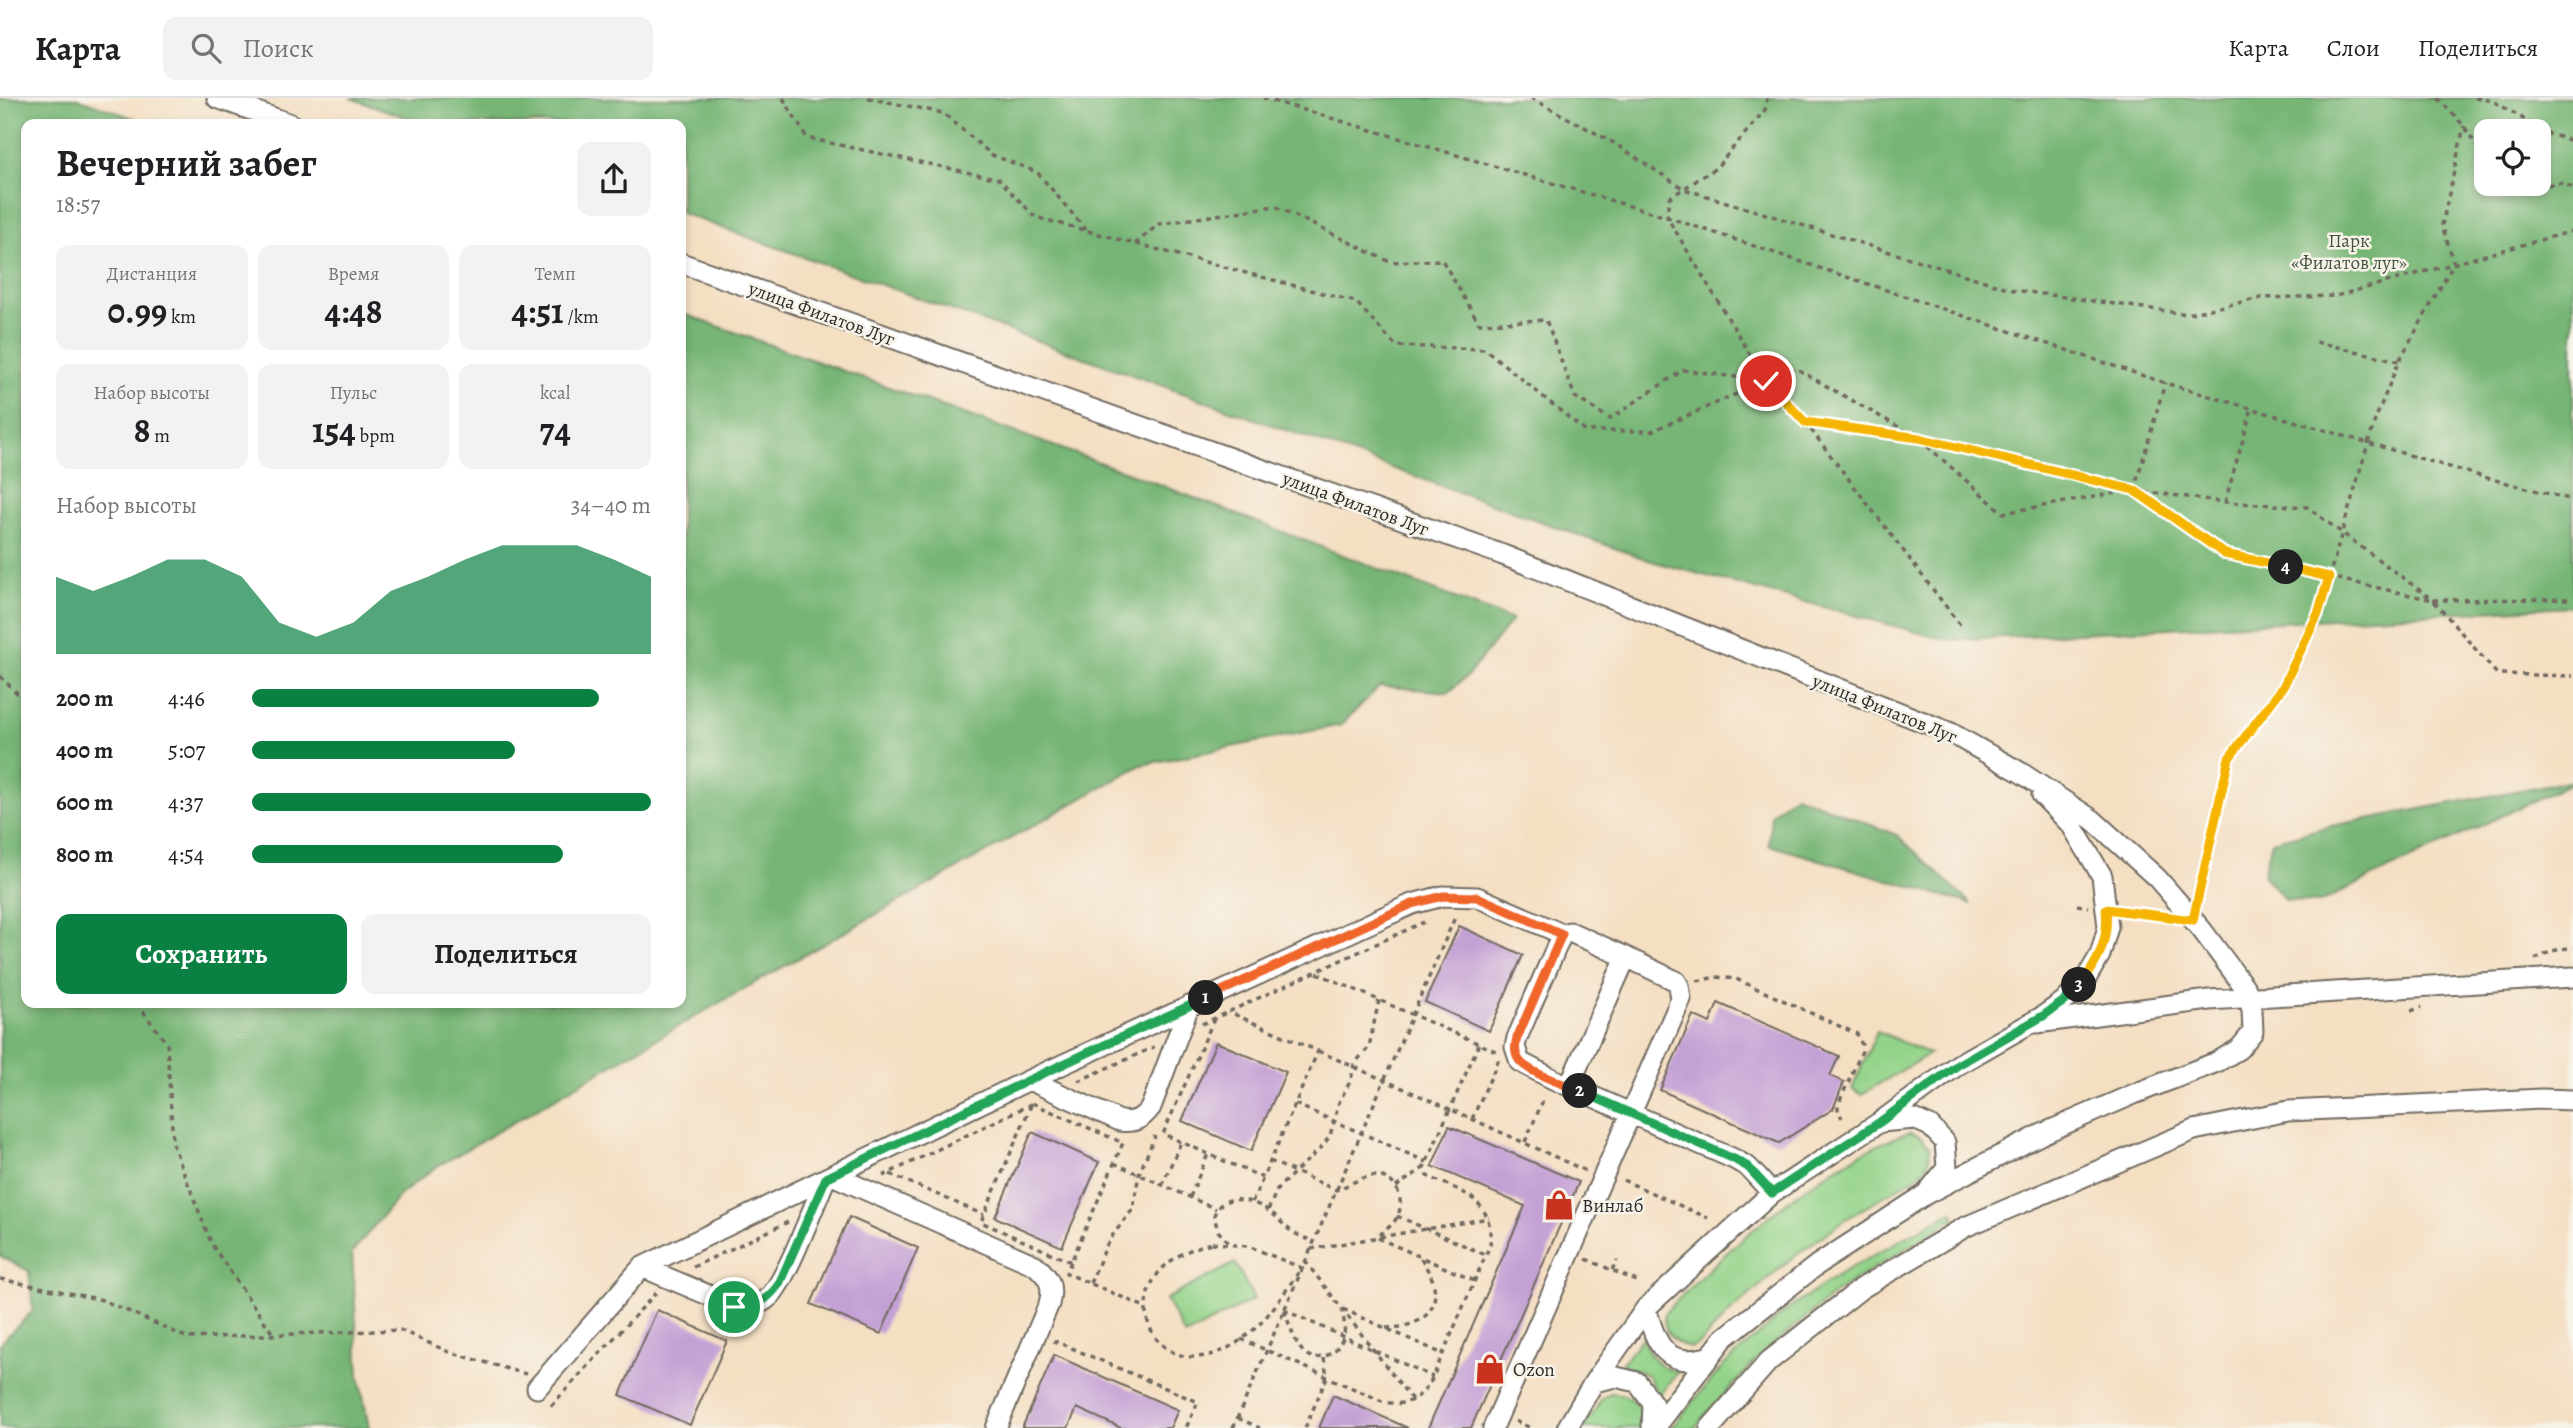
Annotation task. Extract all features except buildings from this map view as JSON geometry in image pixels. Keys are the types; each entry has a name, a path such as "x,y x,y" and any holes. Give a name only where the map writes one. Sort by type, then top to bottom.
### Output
{"street":[{"path":"217,98 277,119"},
{"name":"улица Филатов Луг","path":"686,265 1503,555 1951,733 2020,772 2093,820 2157,878 2246,989 2252,1010 2253,1031 2239,1049 2217,1062 2042,1134 1926,1194"},
{"name":"улица Филатов Луг","path":"1567,1428 1594,1382 1646,1308 1772,1193 1880,1122 1959,1064 2067,999 2087,977 2100,955 2108,927 2102,876 2072,826 2020,772"},
{"path":"540,1383 642,1267 1029,1080 1189,1006 1412,904 1428,898 1452,895 1477,897 1562,934 1570,932 1669,976 1679,986 1681,999 1662,1064 1593,1173 1570,1251 1493,1428"},
{"path":"1562,934 1517,1038 1515,1047 1520,1062 1741,1163 1772,1193"},
{"path":"1561,1083 1626,957"},
{"path":"2029,1024 2209,1000 2573,977"},
{"path":"1029,1080 1120,1121 1131,1122 1143,1117 1151,1107 1189,1006"},
{"path":"1710,1428 1769,1361 1862,1288 1965,1227 2194,1130 2288,1111 2573,1100"},
{"path":"1653,1428 1724,1338 1818,1265 1926,1194 1947,1168 1945,1142 1930,1126 1914,1119 1880,1122"},
{"path":"642,1267 734,1307 745,1307 764,1301 779,1284 829,1177"},
{"path":"829,1177 1035,1265 1047,1275 1052,1292 1049,1304 996,1428"},
{"path":"1646,1308 1654,1339 1669,1355 1693,1362 1710,1356"},
{"path":"1594,1382 1616,1377 1637,1382 1653,1404 1653,1428"}],"path":[{"path":"783,98 807,138 999,180 1035,217 1356,302 1396,346 1485,349 1585,431 1652,431 1795,368 1919,438 2003,513 2134,490 2225,554 2433,600 2573,598"},
{"path":"869,98 943,113 992,155 1037,172 1087,231"},
{"path":"1263,98 1667,217 2165,383 2480,476 2573,500"},
{"path":"1531,98 1614,143 1684,189 2014,290 2188,314 2261,298 2336,296 2573,231"},
{"path":"1768,98 1765,110 1716,169 1669,198 1667,217 1766,381 1805,422 1960,625"},
{"path":"2438,98 2464,126 2474,142"},
{"path":"2475,98 2493,101 2549,134 2573,141"},
{"path":"2077,905 2193,920 2229,758 2283,687 2318,614 2375,420 2399,361 2454,264 2442,225 2464,126"},
{"path":"2551,184 2562,183 2573,188"},
{"path":"1135,244 1159,224 1275,206 1391,262 1443,260 1479,323 1546,320 1575,397 1609,419 1683,370 1766,381"},
{"path":"2316,342 2399,361"},
{"path":"2134,490 2165,383"},
{"path":"2225,502 2252,408"},
{"path":"1805,422 1919,438 2134,490 2225,502 2307,507 2433,600 2497,674 2573,676"},
{"path":"0,676 21,697"},
{"path":"1233,1428 1459,910"},
{"path":"1317,973 1413,1014"},
{"path":"1679,986 1716,977 1736,979 1857,1034 1862,1051 1838,1105 1842,1118"},
{"path":"1268,1210 1279,1188 1326,1142 1339,1102 1350,1084 1353,1067 1369,1047 1378,999"},
{"path":"141,1008 167,1044 173,1145 212,1244 273,1334"},
{"path":"1228,1012 1593,1173 1708,1218"},
{"path":"1214,1019 1163,1135 1263,1178"},
{"path":"1241,1339 1384,1402 1396,1404 1413,1401 1424,1392 1486,1255 1491,1229 1489,1218 1479,1203 1427,1176 1426,1165 1479,1044"},
{"path":"1252,1203 1318,1051"},
{"path":"1472,1119 1501,1054 1520,1062"},
{"path":"1525,1142 1561,1083"},
{"path":"1032,1104 981,1222 1071,1262"},
{"path":"1295,1104 1426,1165"},
{"path":"1052,1112 1123,1143 1066,1272 1145,1307"},
{"path":"1090,1283 1109,1240 1133,1209 1139,1174 1155,1136"},
{"path":"1162,1185 1181,1142"},
{"path":"1190,1197 1208,1154"},
{"path":"1270,1161 1336,1190 1370,1176 1387,1180 1396,1187 1401,1199 1397,1216 1389,1228 1376,1237"},
{"path":"1114,1163 1216,1209"},
{"path":"1396,1187 1426,1165"},
{"path":"889,1173 984,1215"},
{"path":"1229,1243 1214,1224 1216,1209 1229,1199 1252,1203 1268,1210 1293,1232 1314,1242"},
{"path":"1397,1216 1486,1255"},
{"path":"1310,1249 1489,1218"},
{"path":"1376,1237 1475,1281"},
{"path":"1212,1243 1248,1246 1302,1268 1265,1318 1241,1339 1216,1352 1193,1357 1171,1352 1157,1341 1147,1325 1145,1307 1149,1292 1161,1271 1179,1255 1195,1247 1212,1243"},
{"path":"1570,1251 1639,1282"},
{"path":"1384,1328 1410,1326 1424,1317 1432,1307 1435,1293 1433,1279 1420,1257"},
{"path":"1612,1270 1617,1260"},
{"path":"1305,1261 1413,1401"},
{"path":"0,1279 103,1300 188,1338 400,1330 449,1352 540,1383"},
{"path":"551,1406 669,1279"},
{"path":"1284,1310 1299,1345 1307,1354 1324,1357 1337,1348 1343,1337 1342,1309"},
{"path":"1342,1309 1443,1354"},
{"path":"1284,1310 1433,1377"},
{"path":"1049,1353 1055,1340 1198,1402 1186,1428"},
{"path":"1305,1428 1327,1377 1324,1357"},
{"path":"1238,1418 1260,1428"}],"green space":[{"path":"0,98 77,98 136,119 21,119 21,1008 686,1008 686,315 1132,474 1512,620 1469,674 1449,692 1380,686 1341,725 1141,765 696,1016 433,1169 400,1195 352,1252 359,1375 369,1428 0,1428 0,1343 33,1311 29,1271 0,1256"},
{"name":"Парк «Филатов луг»","path":"350,98 2573,98 2573,606 1947,640 1651,561 686,215 686,119 411,119"},
{"path":"2573,780 2320,902 2286,900 2263,875 2272,841 2331,826"},
{"path":"1795,795 1897,835 1971,904 1769,845 1771,814"},
{"path":"1877,1031 1929,1054 1862,1094 1852,1089"},
{"path":"1910,1132 1921,1137 1930,1147 1929,1162 1919,1175 1846,1219 1793,1257 1728,1314 1700,1343 1691,1348 1671,1336 1665,1326 1664,1314 1747,1235 1778,1209 1844,1163 1877,1145"},
{"path":"1953,1211 1955,1218 1838,1291 1764,1352 1695,1428 1671,1428 1724,1365 1783,1313 1838,1275"},
{"path":"1235,1263 1254,1299 1185,1336 1166,1299"},
{"path":"1643,1337 1655,1361 1666,1368 1679,1371 1658,1396 1648,1375 1621,1364"},
{"path":"1610,1393 1628,1397 1637,1404 1643,1422 1639,1428 1584,1428 1602,1398"}],"place":[{"name":"Винлаб","path":"1559,1205"},
{"name":"Ozon","path":"1490,1369"}],"route":[{"path":"734,1307 755,1305 772,1295 826,1178 1029,1080 1428,898 1462,895 1477,897 1562,934 1517,1038 1515,1047 1520,1062 1734,1159 1748,1167 1772,1193 1880,1122 1959,1064 2043,1016 2067,999 2087,977 2100,955 2108,927 2106,909 2193,920 2229,758 2283,687 2318,614 2329,577 2225,554 2134,490 1919,438 1805,422 1766,381"}]}
